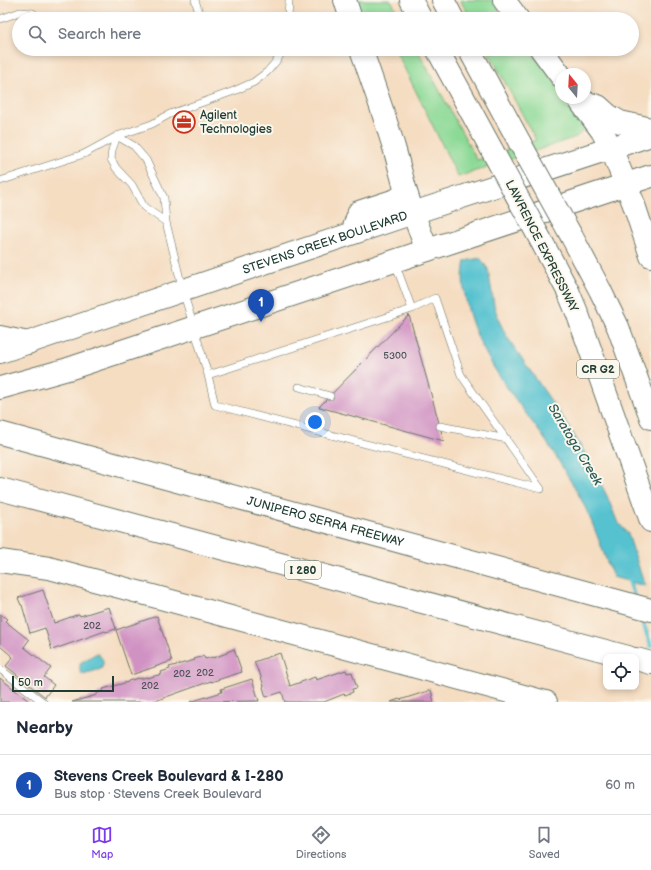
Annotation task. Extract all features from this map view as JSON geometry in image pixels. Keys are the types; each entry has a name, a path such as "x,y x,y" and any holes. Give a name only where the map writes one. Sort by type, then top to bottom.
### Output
{"main road":[{"path":"345,0 349,12"},
{"path":"411,0 417,12"},
{"path":"443,0 449,12"},
{"path":"504,0 513,12"},
{"path":"364,56 404,179 409,203 426,250"},
{"name":"LAWRENCE EXPRESSWAY","path":"441,56 568,291 586,335 651,520"},
{"name":"CR G2","path":"473,56 600,290 618,327 651,418"},
{"path":"546,56 555,68"},
{"path":"591,103 598,106 620,122 651,129"},
{"path":"583,104 602,131 611,148 626,184 651,256"},
{"name":"STEVENS CREEK BOULEVARD","path":"0,352 352,233 359,212 396,200 409,203 611,148 651,135"},
{"path":"0,388 58,372 651,176"},
{"path":"0,337 28,343"},
{"name":"JUNIPERO SERRA FREEWAY","path":"0,433 651,610"},
{"name":"I 280","path":"0,489 616,654"},
{"path":"0,560 49,568 546,702"},
{"path":"639,660 651,663"}],"lane":[{"path":"195,0 199,12"},
{"path":"288,12 289,0"},
{"path":"0,19 12,15"},
{"path":"0,181 84,154 117,136 152,124 170,114 234,91 254,82 267,72 280,56"},
{"path":"117,136 112,150 111,159 116,168 132,186 144,207 166,222"},
{"path":"117,136 134,146 146,160 164,198 166,222 183,291 208,375 215,405 541,489 461,375 435,298 412,309 208,375"},
{"path":"394,260 412,309"},
{"path":"299,387 330,396"},
{"path":"440,426 507,439"},
{"path":"0,669 43,702"}],"green space":[{"path":"354,0 391,0 397,12 358,12"},
{"path":"460,0 492,0 501,12 467,12"},
{"path":"398,56 421,56 477,160 536,140 491,56 534,56 555,83 555,104 571,104 584,122 587,131 583,131 576,137 458,177"}],"water":[{"path":"480,258 488,269 494,305 499,321 507,337 569,427 589,460 607,496 617,521 628,534 645,586 613,577 582,500 546,441 498,374 478,339 466,300 463,276 465,261"},
{"path":"97,653 103,660 101,669 83,674 80,672 80,663"}],"building":[{"path":"409,315 444,441 319,407"},
{"path":"43,590 54,623 79,614 80,616 109,607 116,629 105,631 52,650 45,628 30,633 22,605 18,598"},
{"path":"0,614 7,619 5,621 29,640 24,647 51,668 44,677 54,685 45,697 6,666 13,657 0,646"},
{"path":"157,616 172,661 131,675 116,630"},
{"path":"234,649 242,672 211,681 152,702 72,702 97,695 97,693 104,691 103,689 128,681 162,674 161,672 170,669 169,667 204,656 205,659 213,658"},
{"path":"280,653 290,686 315,677 316,680 346,670 347,673 352,672 357,688 352,689 353,692 324,702 285,702 282,692 266,697 259,671 254,662"},
{"path":"0,678 30,702 0,702"},
{"path":"252,679 259,701 190,702 222,692 221,689"},
{"path":"431,690 434,702 391,702 400,700"}],"waterway":[{"name":"Saratoga Creek","path":"628,578 635,598"},
{"name":"Saratoga Creek","path":"640,614 651,646"}],"place":[{"name":"Agilent Technologies","path":"184,122"},
{"name":"Stevens Creek Boulevard & I-280","path":"261,322"}]}
